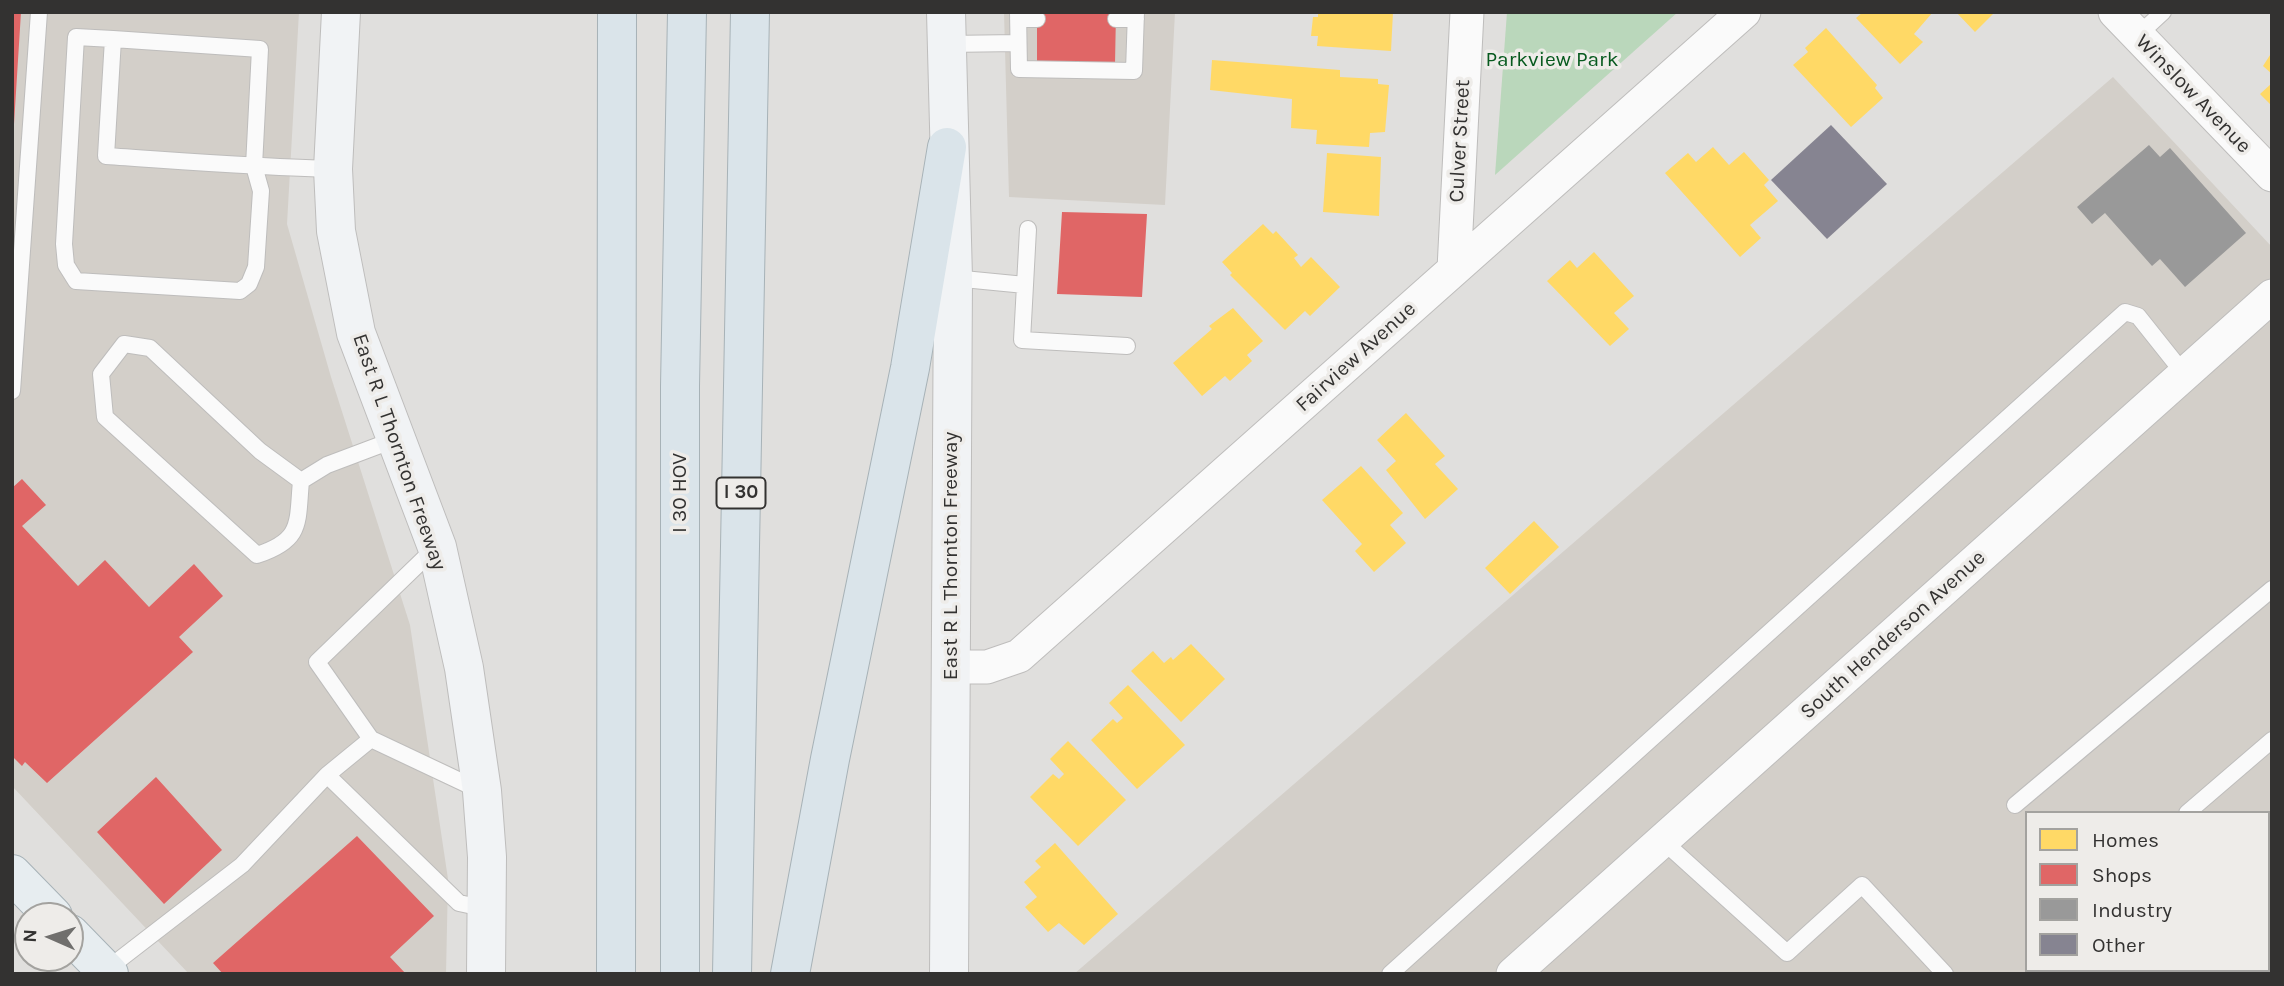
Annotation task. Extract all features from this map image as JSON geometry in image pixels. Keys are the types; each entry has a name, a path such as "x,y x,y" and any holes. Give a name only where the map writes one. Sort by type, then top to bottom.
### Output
{"highway":[{"path":"615,974 617,12"},
{"name":"I 30 HOV","path":"664,974 666,12"},
{"name":"I 30 HOV","path":"680,974 680,386 687,12"},
{"name":"I 30","path":"732,974 751,12"},
{"path":"790,974 830,760 910,368 947,147"}],"main road":[{"name":"East R L Thornton Freeway","path":"341,12 333,169 336,231 356,333 437,547 464,668 482,791 488,909 486,974"},
{"name":"East R L Thornton Freeway","path":"946,28 947,147 953,278 949,974"},
{"path":"12,874 39,902"},
{"path":"84,948 107,972"}],"street":[{"name":"Culver Street","path":"1454,269 1466,12"},
{"name":"Fairview Avenue","path":"951,667 987,667 1019,656 1744,12"},
{"name":"Winslow Avenue","path":"2115,12 2136,37 2272,175"},
{"name":"South Henderson Avenue","path":"1513,974 2272,296"}],"lane":[{"path":"12,391 39,12"},
{"path":"2136,37 2163,12"},
{"path":"1037,19 1018,16 1019,69 1134,71 1136,16 1116,19"},
{"path":"946,28 1018,43"},
{"path":"76,37 113,39 260,49 254,166 261,191 256,267 248,284 240,291 84,284 76,281 69,271 64,254 76,37"},
{"path":"113,39 106,156 333,169"},
{"path":"1028,229 1022,340 1127,346"},
{"path":"953,278 1025,285"},
{"path":"1390,974 2125,312 2138,316 2185,375"},
{"path":"124,344 150,348 260,451 301,481 297,531 281,547 257,555 105,417 102,374 124,344"},
{"path":"301,481 327,465 396,439"},
{"path":"437,547 317,662 371,739 482,791"},
{"path":"2015,805 2272,589"},
{"path":"107,972 242,865 327,775 371,739"},
{"path":"2189,811 2272,740"},
{"path":"327,775 459,903 488,909"},
{"path":"1662,840 1787,953 1862,885 1945,974"}],"shaded area":[{"path":"12,12 299,12 287,224 331,377 410,625 448,879 446,974 189,974 12,786"},
{"path":"1004,12 1175,12 1165,205 1009,197"},
{"path":"2113,77 2272,247 2272,974 1074,974"}],"green space":[{"name":"Parkview Park","path":"1507,12 1678,12 1495,175"}],"building: Homes":[{"path":"1318,12 1393,12 1391,51 1317,46 1318,36 1311,36 1313,17 1318,17"},
{"path":"1863,12 1933,12 1914,34 1923,42 1900,64 1856,18"},
{"path":"1956,12 1995,12 1975,32"},
{"path":"1826,28 1877,85 1875,88 1883,98 1851,127 1793,65 1808,52 1805,48"},
{"path":"2272,52 2272,74 2263,66"},
{"path":"1212,60 1340,70 1340,77 1378,79 1378,84 1389,85 1385,132 1370,133 1369,147 1316,144 1317,130 1291,128 1292,99 1210,90"},
{"path":"2272,83 2272,106 2260,94"},
{"path":"1713,147 1729,165 1744,152 1769,180 1764,185 1778,201 1750,225 1761,238 1740,257 1665,173 1688,153 1696,162"},
{"path":"1327,153 1381,157 1379,216 1323,212"},
{"path":"1263,224 1273,234 1276,231 1298,255 1294,258 1301,267 1311,257 1340,287 1310,316 1305,311 1285,330 1230,275 1232,273 1222,262"},
{"path":"1594,252 1634,296 1614,313 1629,329 1610,346 1547,281 1570,260 1577,268"},
{"path":"1233,308 1263,341 1247,355 1252,361 1230,381 1225,376 1202,396 1173,363 1212,329 1209,326"},
{"path":"1406,413 1445,456 1435,464 1458,489 1425,519 1386,470 1396,461 1377,440"},
{"path":"1361,466 1403,513 1390,525 1406,543 1374,572 1355,551 1362,544 1322,500"},
{"path":"1534,521 1559,547 1510,594 1485,568"},
{"path":"1191,644 1225,679 1181,722 1131,671 1153,651 1164,663 1171,657 1173,660"},
{"path":"1128,685 1185,745 1137,789 1091,740 1113,719 1117,723 1123,718 1109,703"},
{"path":"1068,741 1126,800 1078,846 1030,797 1053,774 1059,779 1064,774 1050,759"},
{"path":"1055,843 1118,914 1084,945 1059,923 1048,932 1025,907 1037,897 1024,882 1041,867 1035,861"}],"building: Shops":[{"path":"12,12 21,12 14,124 12,124"},
{"path":"1037,12 1116,12 1115,64 1037,64"},
{"path":"1062,212 1147,214 1142,297 1057,294"},
{"path":"22,479 46,505 22,526 78,586 105,560 149,607 194,564 223,596 179,637 193,652 47,783 25,762 22,766 12,756 12,488"},
{"path":"156,777 222,850 164,904 97,832"},
{"path":"357,836 434,916 390,957 406,974 223,974 213,963"}],"building: Industry":[{"path":"2149,145 2160,157 2170,148 2246,233 2185,287 2160,259 2152,266 2105,213 2092,224 2077,207"}],"building: Other":[{"path":"1831,125 1887,184 1827,239 1771,180"}]}
